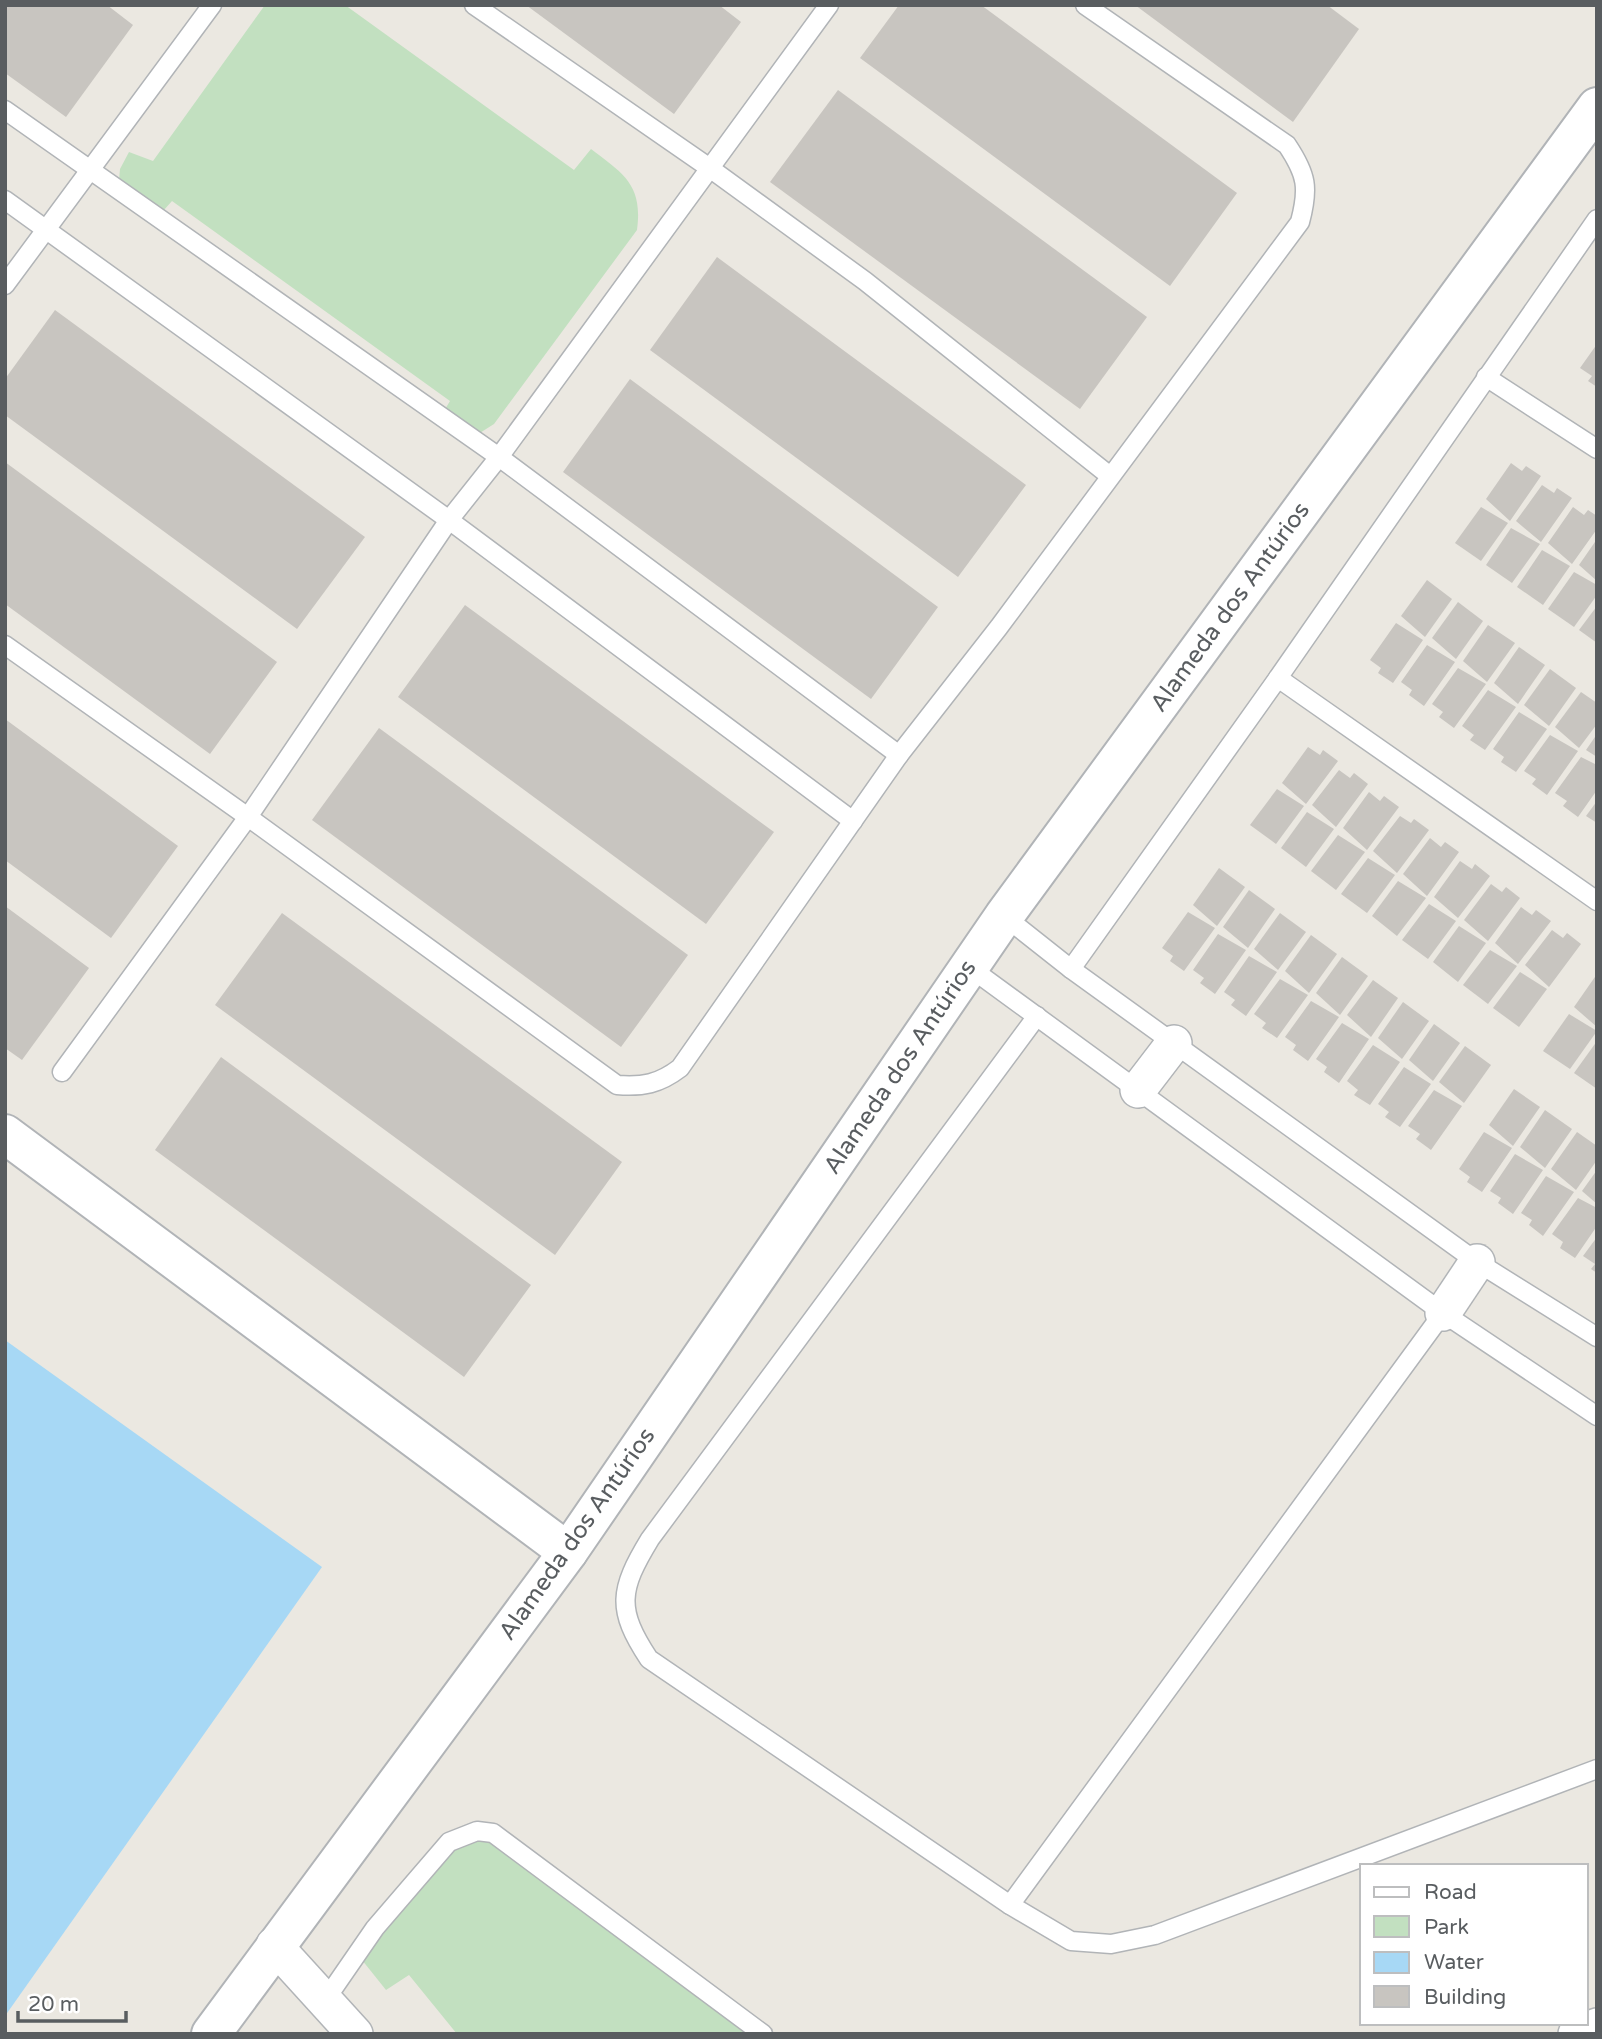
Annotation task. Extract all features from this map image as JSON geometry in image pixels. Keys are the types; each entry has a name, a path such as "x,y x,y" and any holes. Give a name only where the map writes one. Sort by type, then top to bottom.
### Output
{"street":[{"name":"Alameda dos Antúrios","path":"211,2034 274,1945 568,1552 1004,916 1597,107"},
{"path":"1138,1090 1174,1043"},
{"path":"5,1134 568,1552"},
{"path":"1443,1313 1477,1262"},
{"path":"274,1945 326,1998 355,2034"},
{"path":"1576,2034 1597,2026"}],"lane":[{"path":"5,285 212,5"},
{"path":"474,5 711,169 865,281 1111,476"},
{"path":"62,1072 248,817 449,520 499,457 829,5"},
{"path":"5,645 248,817 617,1085 643,1087 665,1080 680,1068 899,755 999,627 1300,222 1307,197 1304,170 1287,145 1085,5"},
{"path":"5,110 499,457 899,755"},
{"path":"5,200 449,520 853,821"},
{"path":"1071,969 1279,678 1597,219"},
{"path":"1486,377 1597,449"},
{"path":"1279,678 1597,901"},
{"path":"1004,916 1071,969 1477,1262 1597,1336"},
{"path":"968,967 1443,1313 1597,1416"},
{"path":"1037,1016 650,1539 632,1569 624,1599 630,1629 649,1659 1010,1905 1072,1941 1111,1944 1155,1935 1597,1769"},
{"path":"1010,1905 1443,1313"},
{"path":"326,1998 375,1928 449,1842 477,1831 493,1833 763,2034"}],"green space":[{"path":"265,5 345,5 574,170 591,149 622,174 634,191 638,215 637,230 494,424 475,436 438,421 450,401 172,201 155,220 119,180 120,169 129,152 153,161"},
{"path":"490,1838 770,2034 457,2034 409,1975 386,1990 362,1960 446,1853 473,1839"}],"water":[{"path":"5,1340 322,1567 5,2016"}],"building":[{"path":"5,5 107,5 133,25 66,117 5,73"},
{"path":"526,5 719,5 741,22 674,114"},
{"path":"899,5 981,5 1237,193 1170,286 860,58"},
{"path":"1135,5 1327,5 1359,29 1293,122"},
{"path":"838,90 1147,317 1080,409 770,182"},
{"path":"717,257 1026,485 958,577 650,350"},
{"path":"55,310 365,537 297,629 5,415 5,379"},
{"path":"1597,344 1597,387 1588,381 1592,376 1580,368"},
{"path":"630,379 938,607 871,699 563,472"},
{"path":"5,462 277,662 210,754 5,604"},
{"path":"1511,463 1522,471 1526,466 1541,476 1510,521 1486,499"},
{"path":"1542,485 1554,493 1557,488 1572,498 1541,542 1516,521"},
{"path":"1481,507 1508,523 1481,561 1455,543"},
{"path":"1573,507 1584,515 1588,510 1597,516 1597,529 1572,564 1548,543"},
{"path":"1511,528 1540,544 1512,583 1486,565"},
{"path":"1597,539 1597,581 1579,565"},
{"path":"1542,550 1570,566 1543,605 1517,587"},
{"path":"1574,572 1597,585 1597,595 1574,627 1548,609"},
{"path":"1427,580 1452,599 1425,637 1401,616"},
{"path":"1458,602 1483,621 1456,659 1432,638"},
{"path":"465,605 774,832 706,924 398,697"},
{"path":"1597,606 1597,643 1579,630"},
{"path":"1396,623 1423,640 1393,683 1378,673 1381,668 1370,660"},
{"path":"1488,625 1515,643 1487,682 1463,661"},
{"path":"1427,645 1455,662 1424,706 1409,695 1412,690 1401,682"},
{"path":"1519,647 1545,665 1518,704 1494,683"},
{"path":"1458,668 1486,684 1454,728 1439,717 1443,712 1432,704"},
{"path":"1550,669 1576,688 1549,726 1524,705"},
{"path":"1488,690 1516,707 1485,750 1470,740 1474,735 1462,726"},
{"path":"1581,692 1597,703 1597,724 1579,748 1555,727"},
{"path":"1519,712 1547,729 1516,772 1501,762 1504,757 1493,749"},
{"path":"5,719 178,846 111,938 5,860"},
{"path":"379,728 688,955 621,1047 312,820"},
{"path":"1597,734 1597,757 1586,750"},
{"path":"1550,735 1578,751 1547,795 1532,784 1536,779 1524,771"},
{"path":"1308,747 1320,755 1323,750 1338,761 1306,804 1282,783"},
{"path":"1581,757 1597,765 1597,790 1578,817 1563,806 1567,801 1555,793"},
{"path":"1339,770 1350,778 1354,773 1368,784 1336,827 1312,805"},
{"path":"1277,789 1304,806 1276,844 1250,825"},
{"path":"1369,792 1380,801 1384,796 1399,807 1367,850 1343,828"},
{"path":"1597,801 1597,823 1586,816"},
{"path":"1307,812 1334,829 1306,867 1281,848"},
{"path":"1400,816 1411,823 1414,819 1429,830 1397,873 1373,851"},
{"path":"1338,835 1365,852 1336,890 1311,871"},
{"path":"1430,838 1441,847 1445,842 1459,852 1427,896 1403,874"},
{"path":"1368,858 1395,875 1367,913 1341,894"},
{"path":"1460,861 1472,869 1475,864 1490,876 1458,918 1434,897"},
{"path":"1219,868 1245,887 1217,926 1193,905"},
{"path":"1398,881 1426,898 1397,936 1372,916"},
{"path":"1491,884 1502,892 1506,887 1520,898 1488,941 1464,920"},
{"path":"1249,890 1275,909 1248,948 1223,927"},
{"path":"1429,904 1456,921 1428,959 1402,940"},
{"path":"5,906 89,968 22,1060 5,1048"},
{"path":"1521,907 1532,915 1536,910 1551,921 1518,964 1495,943"},
{"path":"1188,912 1215,928 1184,971 1170,961 1173,956 1162,948"},
{"path":"282,913 622,1162 555,1255 215,1005"},
{"path":"1280,913 1306,932 1278,970 1254,949"},
{"path":"1459,926 1486,943 1458,982 1433,962"},
{"path":"1552,930 1563,938 1567,933 1581,944 1549,987 1525,965"},
{"path":"1218,934 1246,950 1215,994 1200,983 1204,978 1193,970"},
{"path":"1311,935 1337,954 1309,993 1285,971"},
{"path":"1490,950 1517,966 1488,1004 1463,985"},
{"path":"1249,956 1277,972 1246,1016 1231,1005 1235,1000 1224,992"},
{"path":"1342,957 1368,976 1340,1015 1316,993"},
{"path":"1520,972 1547,989 1519,1027 1493,1008"},
{"path":"1597,974 1597,1027 1574,1007"},
{"path":"1280,979 1308,995 1277,1038 1262,1028 1266,1023 1254,1014"},
{"path":"1373,980 1398,998 1371,1037 1347,1015"},
{"path":"1311,1001 1339,1017 1308,1061 1293,1050 1296,1045 1285,1037"},
{"path":"1403,1002 1429,1021 1402,1059 1378,1038"},
{"path":"1569,1014 1597,1031 1570,1069 1543,1051"},
{"path":"1342,1023 1369,1039 1339,1083 1324,1072 1327,1067 1316,1059"},
{"path":"1434,1024 1460,1043 1433,1081 1409,1060"},
{"path":"1597,1041 1597,1089 1574,1073"},
{"path":"1373,1045 1400,1062 1370,1105 1354,1095 1358,1090 1347,1081"},
{"path":"1465,1046 1491,1065 1464,1103 1439,1082"},
{"path":"221,1057 531,1285 464,1377 155,1150"},
{"path":"1404,1067 1431,1084 1400,1127 1385,1117 1389,1112 1378,1104"},
{"path":"1514,1089 1540,1107 1513,1146 1489,1125"},
{"path":"1434,1090 1462,1106 1431,1150 1416,1139 1420,1134 1408,1126"},
{"path":"1545,1110 1572,1129 1545,1168 1520,1147"},
{"path":"1484,1132 1512,1148 1482,1192 1467,1182 1470,1177 1459,1169"},
{"path":"1577,1132 1597,1146 1597,1160 1576,1190 1551,1169"},
{"path":"1515,1154 1543,1170 1513,1214 1498,1203 1501,1198 1490,1191"},
{"path":"1597,1170 1597,1204 1582,1191"},
{"path":"1546,1176 1574,1192 1543,1236 1529,1225 1532,1220 1521,1213"},
{"path":"1578,1198 1597,1208 1597,1226 1575,1258 1560,1248 1563,1242 1552,1234"},
{"path":"1597,1237 1597,1273 1591,1269 1595,1264 1583,1256"}]}
